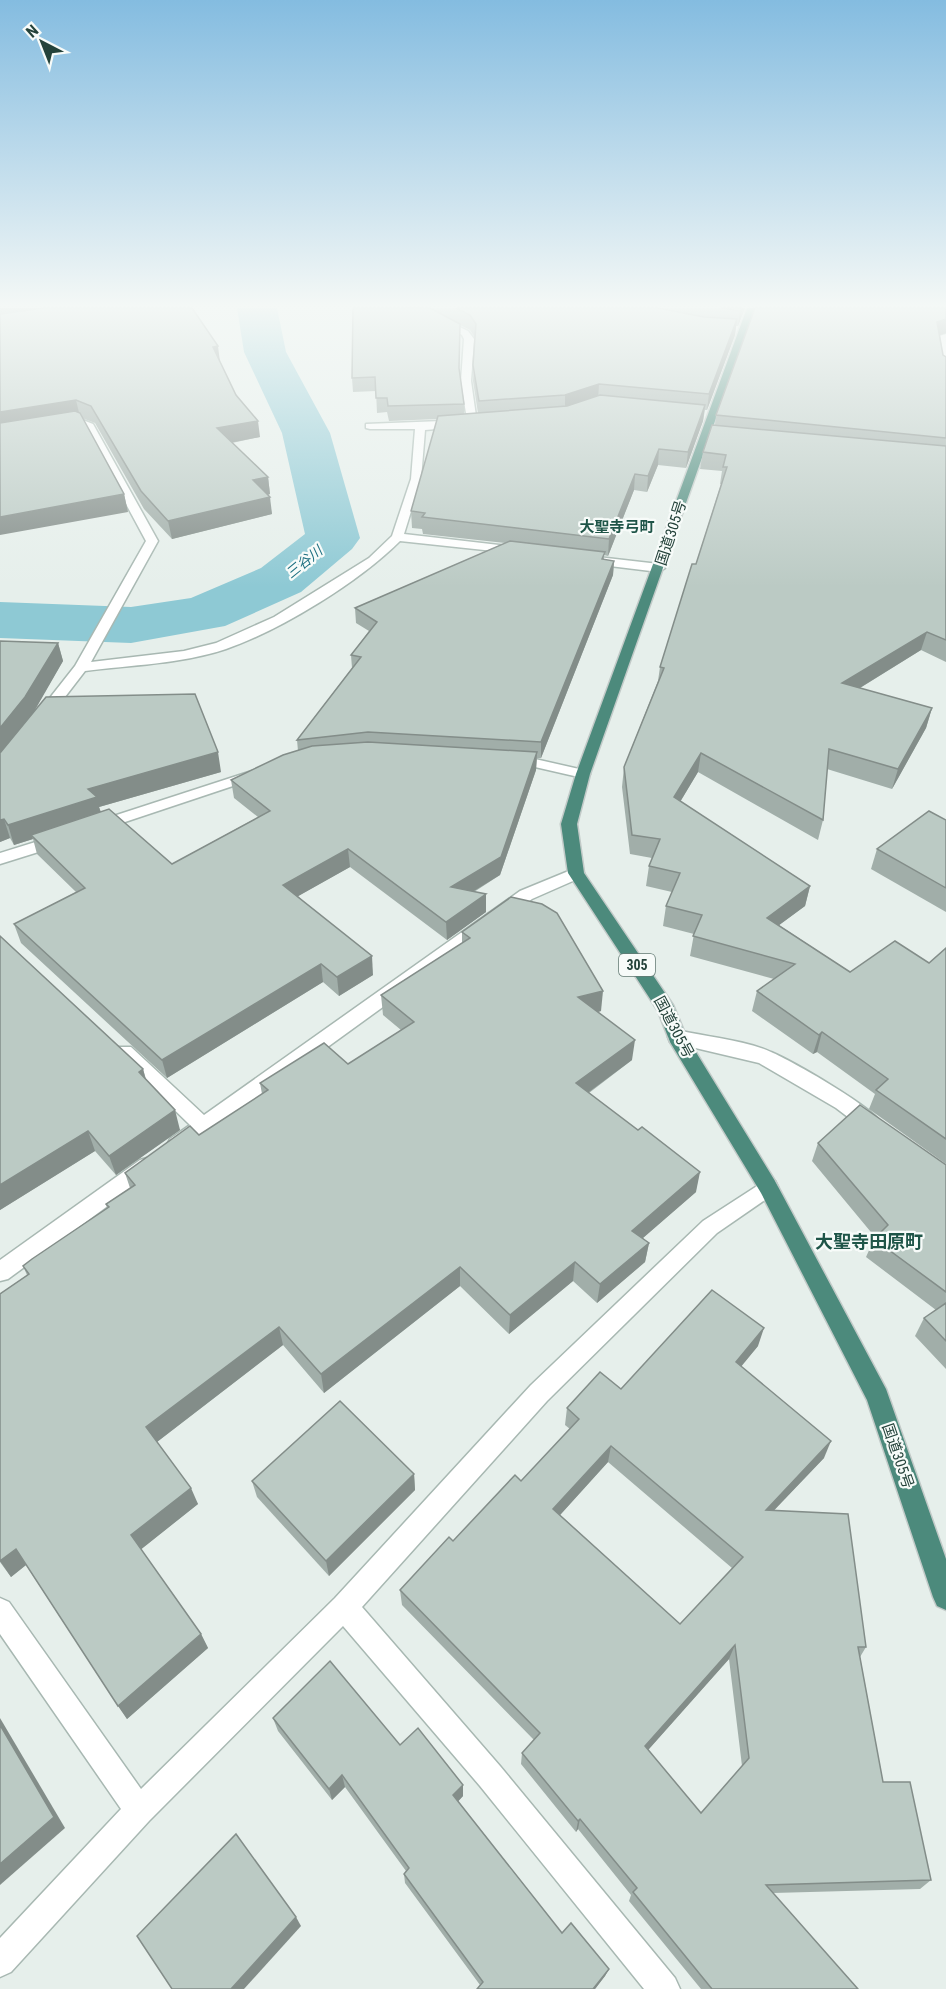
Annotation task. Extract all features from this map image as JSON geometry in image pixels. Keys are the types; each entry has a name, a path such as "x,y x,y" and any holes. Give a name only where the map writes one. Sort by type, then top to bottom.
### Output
{"highway":[{"name":"国道305号","path":"711,401 705,416 709,436 583,774 569,824 576,873 667,1010 677,1037 768,1187 878,1397 946,1598"}],"street":[{"path":"469,401 472,423"},
{"path":"34,728 83,663 152,541 89,426 80,422 46,427"},
{"path":"370,426 420,427 484,422"},
{"path":"83,663 184,655 252,634 373,561 397,537 416,479 420,427"},
{"path":"397,537 534,553"},
{"path":"579,559 659,568"},
{"path":"500,761 536,763 583,774"},
{"path":"0,858 267,771"},
{"path":"0,1272 526,896 576,873"},
{"path":"677,1037 764,1057 843,1103 890,1137"},
{"path":"110,1039 204,1126"},
{"path":"0,1961 139,1811 344,1607 539,1393 710,1227 768,1187"},
{"path":"344,1607 489,1776 664,1989"},
{"path":"0,1611 139,1811"}],"building":[{"path":"0,401 71,401 0,412"},
{"path":"78,401 241,401 258,421 217,428 268,477 253,480 270,497 168,521 141,491 91,406"},
{"path":"387,401 464,401 464,404 388,406"},
{"path":"583,401 661,401 705,405 688,452 659,449 648,476 635,474 609,539 422,517 425,513 411,511 438,416 567,406"},
{"path":"721,401 946,401 946,438 716,415"},
{"path":"75,411 80,413 124,494 0,517 0,423"},
{"path":"712,425 946,446 946,640 927,632 842,683 932,708 898,769 829,749 823,820 701,753 674,797 810,886 767,918 850,972 895,941 929,963 946,948 946,1139 876,1090 888,1079 822,1032 819,1035 757,991 795,964 693,936 702,915 666,906 680,873 649,866 660,839 632,835 624,767 664,668 660,667 692,564 696,564 727,467 723,467 726,455 703,452"},
{"path":"510,541 605,552 602,559 614,561 541,742 368,732 297,740 361,657 351,655 377,622 355,608"},
{"path":"0,641 58,643 25,697 0,728"},
{"path":"195,694 218,752 88,789 97,797 8,825 4,819 0,820 0,753 46,697"},
{"path":"368,742 537,752 501,857 451,887 486,894 446,922 348,849 283,885 372,956 337,977 321,964 162,1060 14,924 85,888 31,835 109,809 172,864 270,811 231,780 283,755 312,746"},
{"path":"929,811 946,820 946,888 877,849"},
{"path":"511,897 542,904 557,913 603,991 578,997 635,1040 576,1083 638,1130 642,1127 700,1172 632,1231 649,1243 600,1284 575,1262 510,1315 460,1267 321,1374 279,1327 146,1427 191,1488 131,1535 201,1634 118,1706 16,1549 0,1561 0,1294 29,1274 23,1266 109,1207 106,1204 135,1185 125,1173 190,1126 199,1135 268,1090 260,1083 324,1043 348,1064 414,1022 381,995 470,938 462,932"},
{"path":"0,936 143,1069 139,1072 175,1110 109,1156 88,1131 0,1185"},
{"path":"860,1105 946,1165 946,1292 874,1239 888,1225 818,1143"},
{"path":"712,1290 764,1328 736,1362 831,1441 766,1510 848,1514 866,1647 858,1647 883,1782 910,1782 931,1880 766,1885 858,1989 712,1989 633,1892 637,1888 522,1753 540,1733 400,1590 449,1537 453,1541 515,1475 521,1481 579,1419 567,1408 600,1372 621,1389","holes":["611,1446 743,1557 680,1624 553,1509","735,1645 749,1758 701,1813 645,1746"]},
{"path":"946,1303 946,1341 924,1318"},
{"path":"340,1401 414,1474 326,1561 252,1481"},
{"path":"330,1661 400,1745 418,1728 463,1785 453,1795 562,1933 571,1923 609,1969 593,1989 477,1989 483,1982 404,1874 409,1868 342,1775 329,1789 273,1718"},
{"path":"0,1725 54,1817 0,1864"},
{"path":"236,1834 296,1917 231,1989 172,1989 137,1936"}],"waterway":[{"name":"三谷川","path":"0,620 131,625 204,614 281,580 333,538 306,433 290,401"}],"district":[{"name":"大聖寺弓町","path":"617,527"},
{"name":"大聖寺田原町","path":"869,1242"}]}
